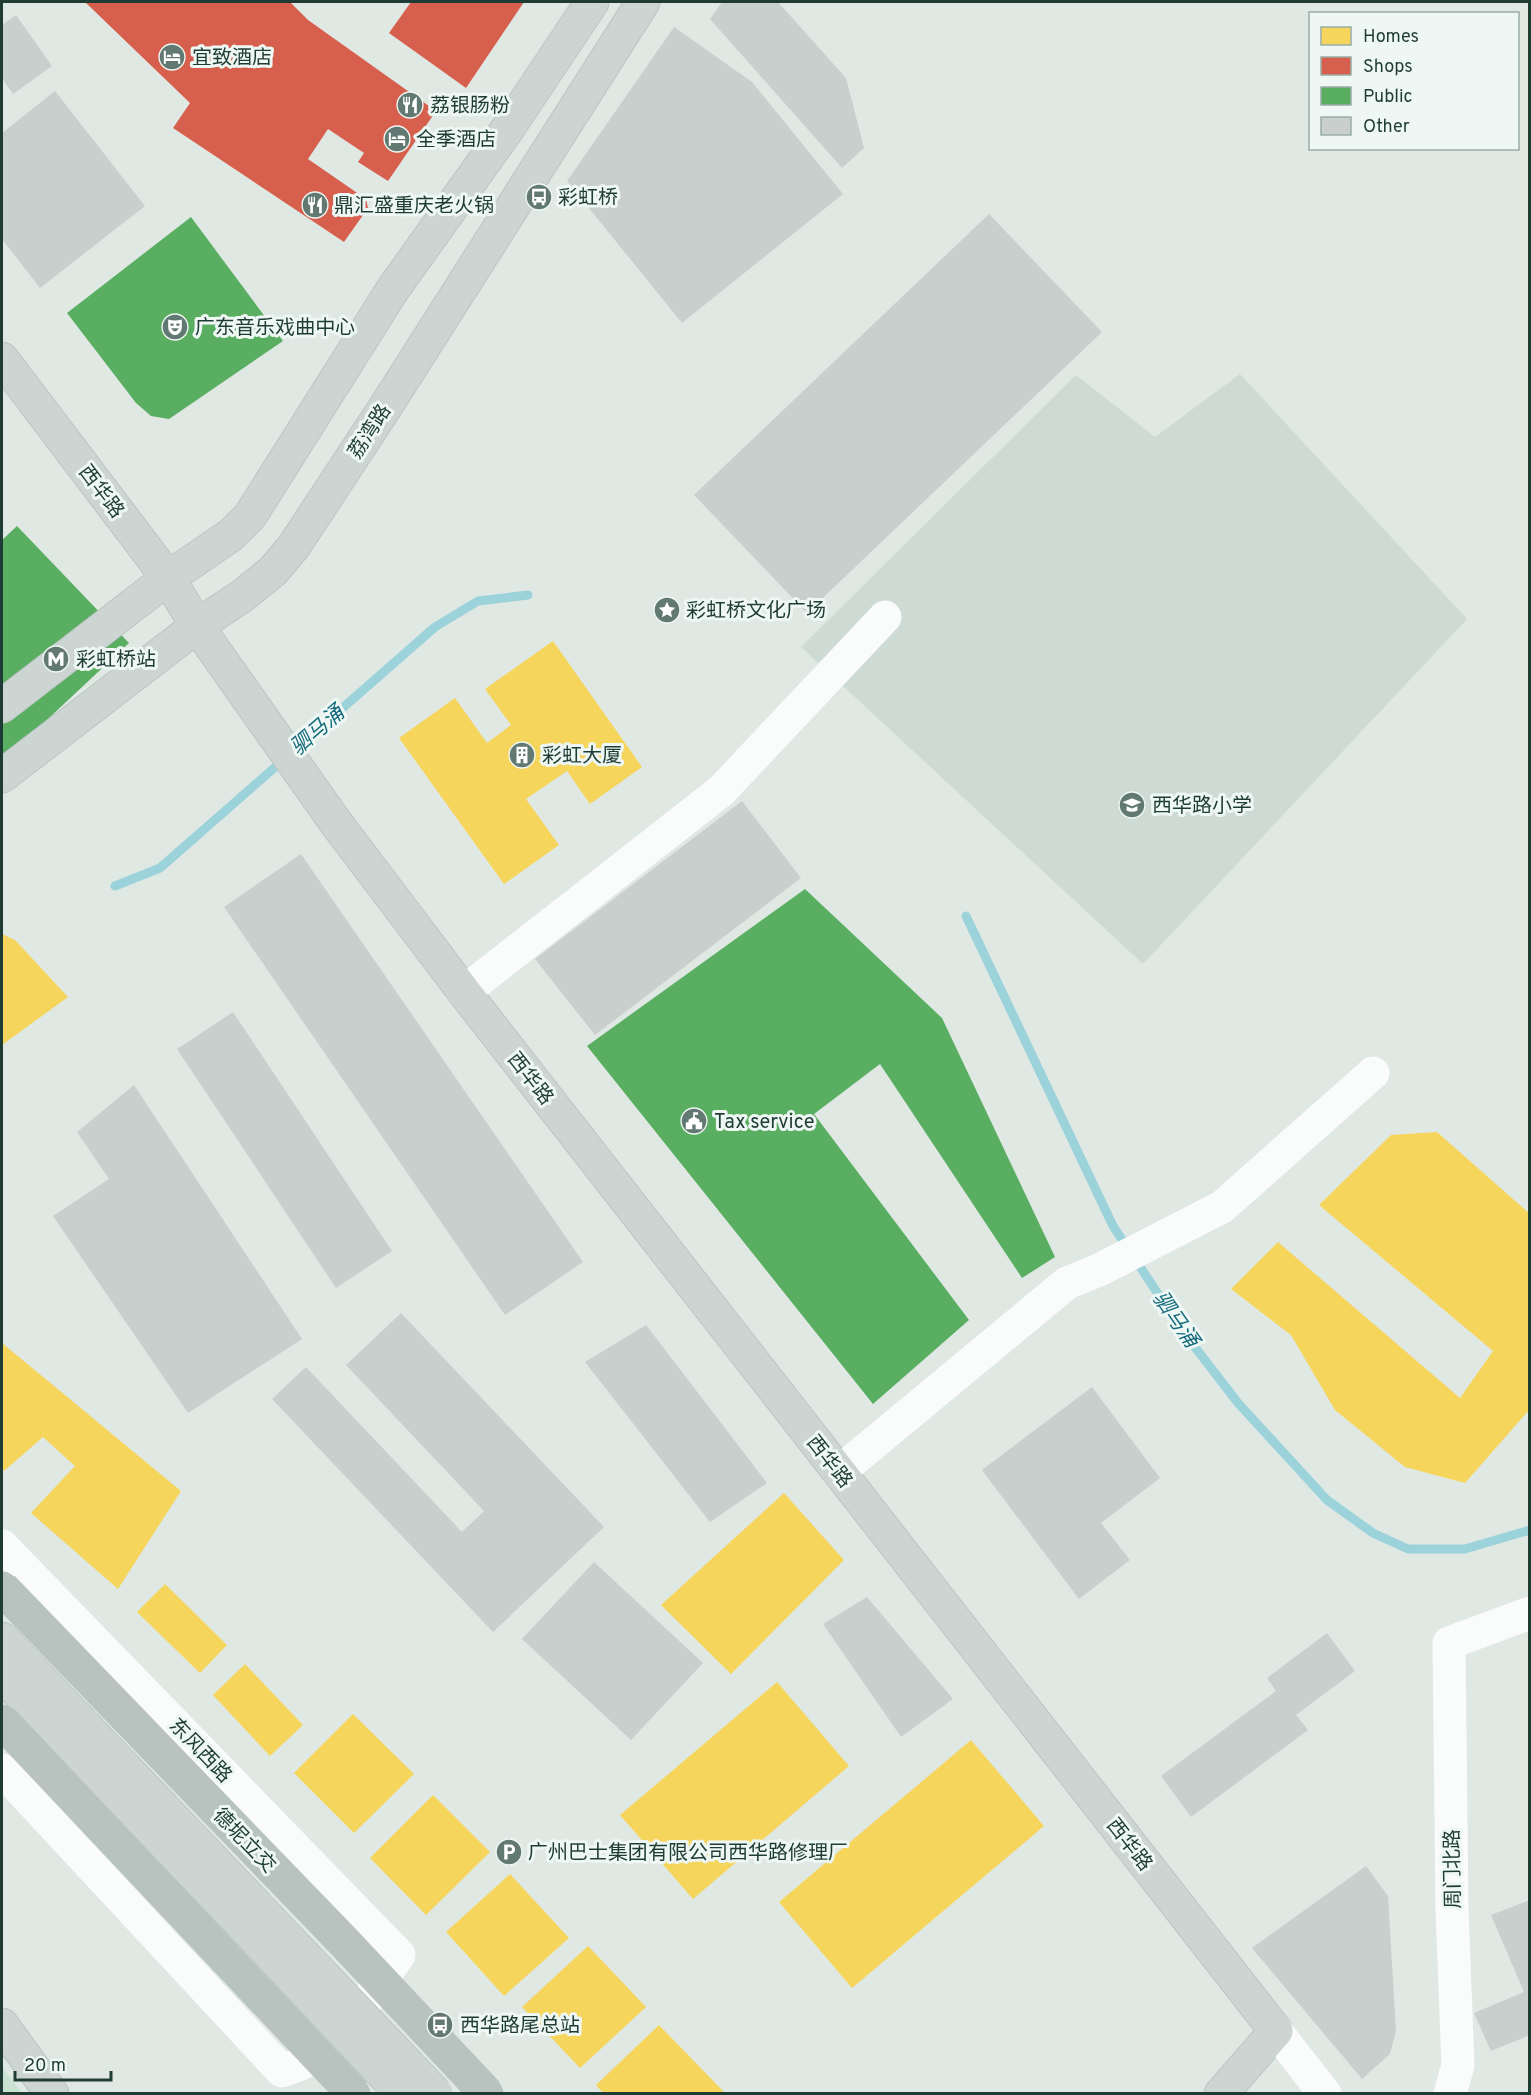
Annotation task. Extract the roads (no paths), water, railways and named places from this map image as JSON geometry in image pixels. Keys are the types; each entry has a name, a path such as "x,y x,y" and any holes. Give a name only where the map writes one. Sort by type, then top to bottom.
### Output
{"highway":[{"name":"德坭立交","path":"2,1588 487,2094"},
{"path":"2,1721 354,2094"}],"main road":[{"path":"2,706 168,578 231,535 250,516 393,289 506,131 592,2"},
{"name":"荔湾路","path":"2,776 197,626 242,596 273,571 294,546 386,406 643,2"},
{"name":"西华路","path":"2,359 168,578 197,626 336,823 464,992 1276,2031"},
{"path":"250,516 294,546"},
{"name":"德坭立交","path":"2,1639 436,2094"},
{"path":"2,1675 402,2094"},
{"path":"2,2025 51,2094"},
{"path":"1221,2094 1276,2031"}],"street":[{"path":"464,992 721,791 885,617"},
{"path":"839,1472 1067,1284 1222,1207 1373,1073"},
{"name":"东风西路","path":"2,1546 399,1955 332,2042 316,2057 282,2072 2,1770"},
{"name":"周门北路","path":"1450,2094 1458,2065 1452,1910 1449,1642 1530,1613"},
{"path":"1276,2031 1326,2094"}],"waterway":[{"name":"驷马涌","path":"115,886 160,868 435,627 478,601 528,595"},
{"name":"驷马涌","path":"966,916 1113,1226 1184,1333 1238,1403 1327,1500 1373,1533 1408,1549 1465,1549 1530,1530"}],"place":[{"name":"宜致酒店","path":"172,57"},
{"name":"荔银肠粉","path":"410,105"},
{"name":"全季酒店","path":"397,139"},
{"name":"彩虹桥","path":"539,197"},
{"name":"鼎汇盛重庆老火锅","path":"315,205"},
{"name":"广东音乐戏曲中心","path":"175,327"},
{"name":"彩虹桥文化广场","path":"667,610"},
{"name":"彩虹桥站","path":"56,659"},
{"name":"彩虹大厦","path":"522,755"},
{"name":"西华路小学","path":"1132,805"},
{"name":"Tax service","path":"694,1121"},
{"name":"广州巴士集团有限公司西华路修理厂","path":"509,1852"},
{"name":"西华路尾总站","path":"440,2025"}]}
